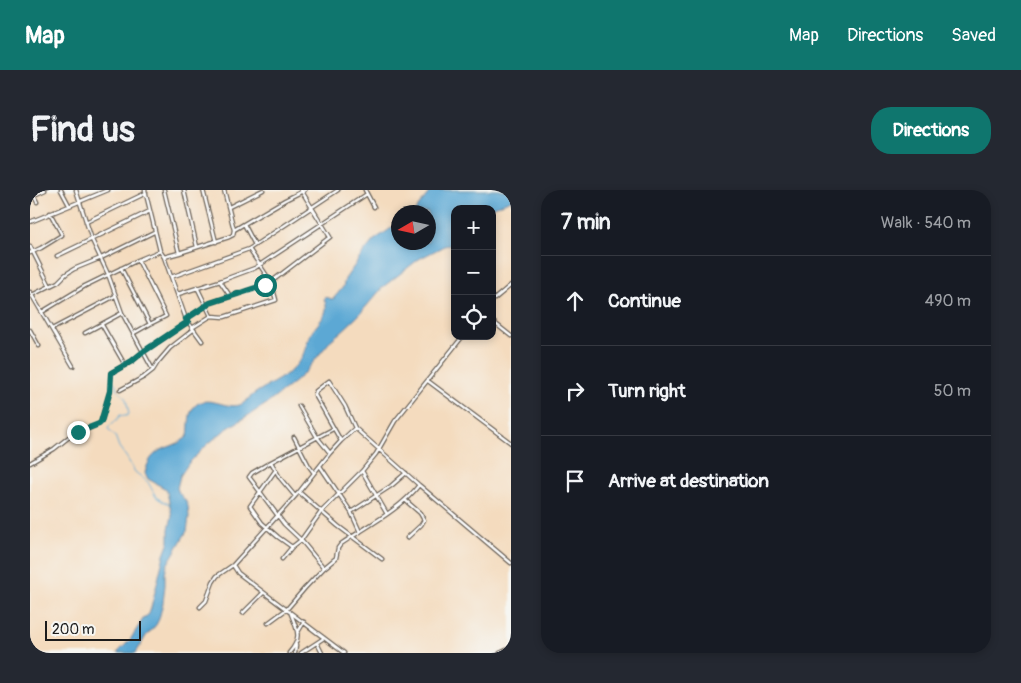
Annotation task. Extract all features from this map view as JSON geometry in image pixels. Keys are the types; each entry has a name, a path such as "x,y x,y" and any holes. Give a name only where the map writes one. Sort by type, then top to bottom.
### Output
{"street":[{"path":"31,190 37,202"},
{"path":"34,195 45,190"},
{"path":"61,190 69,205"},
{"path":"76,190 92,240 108,274 122,313 153,370"},
{"path":"30,222 108,190"},
{"path":"164,190 179,253"},
{"path":"184,190 197,247"},
{"path":"203,190 216,242"},
{"path":"164,256 216,242 233,235 234,230 224,190"},
{"path":"229,207 264,190"},
{"path":"30,463 69,438 101,422 109,397 111,373 132,361 210,303 271,282 330,237 303,190 234,230"},
{"path":"170,277 249,249 338,190"},
{"path":"365,190 374,207"},
{"path":"86,222 145,192 160,251 164,256 187,320 202,341"},
{"path":"178,294 220,281 260,265 367,194"},
{"path":"57,256 150,211"},
{"path":"31,252 62,236 50,213"},
{"path":"244,224 255,245"},
{"path":"32,295 58,282 74,269 155,232"},
{"path":"30,246 31,252 50,286"},
{"path":"120,390 153,370 170,348 211,316 224,317 276,300 271,282 249,249"},
{"path":"42,312 108,274 160,251"},
{"path":"134,333 166,316 138,260"},
{"path":"121,268 150,324"},
{"path":"220,281 230,296"},
{"path":"496,298 511,285"},
{"path":"197,287 211,316"},
{"path":"30,292 73,366"},
{"path":"52,329 115,296"},
{"path":"85,333 122,313"},
{"path":"496,324 511,336"},
{"path":"102,325 125,365"},
{"path":"30,330 39,346"},
{"path":"282,558 301,540 321,512 362,471 376,454 395,421 460,340"},
{"path":"341,441 314,394 329,381 345,406 355,428 511,563"},
{"path":"428,381 511,443"},
{"path":"299,406 330,453"},
{"path":"200,607 206,601 217,576 233,565 299,492 330,453 355,428"},
{"path":"324,568 301,540 284,524 250,480 249,476 333,429"},
{"path":"294,437 308,466 314,472"},
{"path":"271,462 275,471 295,496"},
{"path":"320,466 350,512 360,532"},
{"path":"275,471 250,506 267,528 292,547"},
{"path":"362,471 387,514"},
{"path":"350,512 377,496 406,473"},
{"path":"268,623 287,609 324,568 336,558 339,546 387,514 405,500 419,485"},
{"path":"299,492 321,512 382,559"},
{"path":"405,500 420,513 424,520 422,525 407,538"},
{"path":"233,565 238,573 263,593 344,653"},
{"path":"243,613 263,593"},
{"path":"290,612 298,632"},
{"path":"295,653 298,632 304,622"},
{"path":"301,653 324,638"},
{"path":"317,643 322,653"},
{"path":"289,653 296,645"},
{"path":"500,653 511,648"}],"water":[{"path":"431,190 511,190 511,200 496,206 451,205 451,244 419,259 383,287 358,316 332,339 297,380 268,403 225,430 188,464 180,476 177,488 188,506 187,531 167,565 163,603 159,619 136,653 117,653 130,640 143,619 149,614 169,542 172,516 166,489 148,479 145,473 152,457 157,452 182,441 188,436 190,414 197,404 208,401 237,406 296,366 302,357 310,335 325,313 326,304 324,299 326,297 334,298 343,287 345,279 374,240 391,228 391,250 436,250 436,205 419,205"}],"waterway":[{"path":"113,382 126,399 129,414 126,416 120,415 108,429 115,436 119,447 135,472 148,482 156,497 169,504"}],"route":[{"path":"78,432 101,422 109,397 111,373 132,361 188,322 186,319 210,303 265,285"}]}
